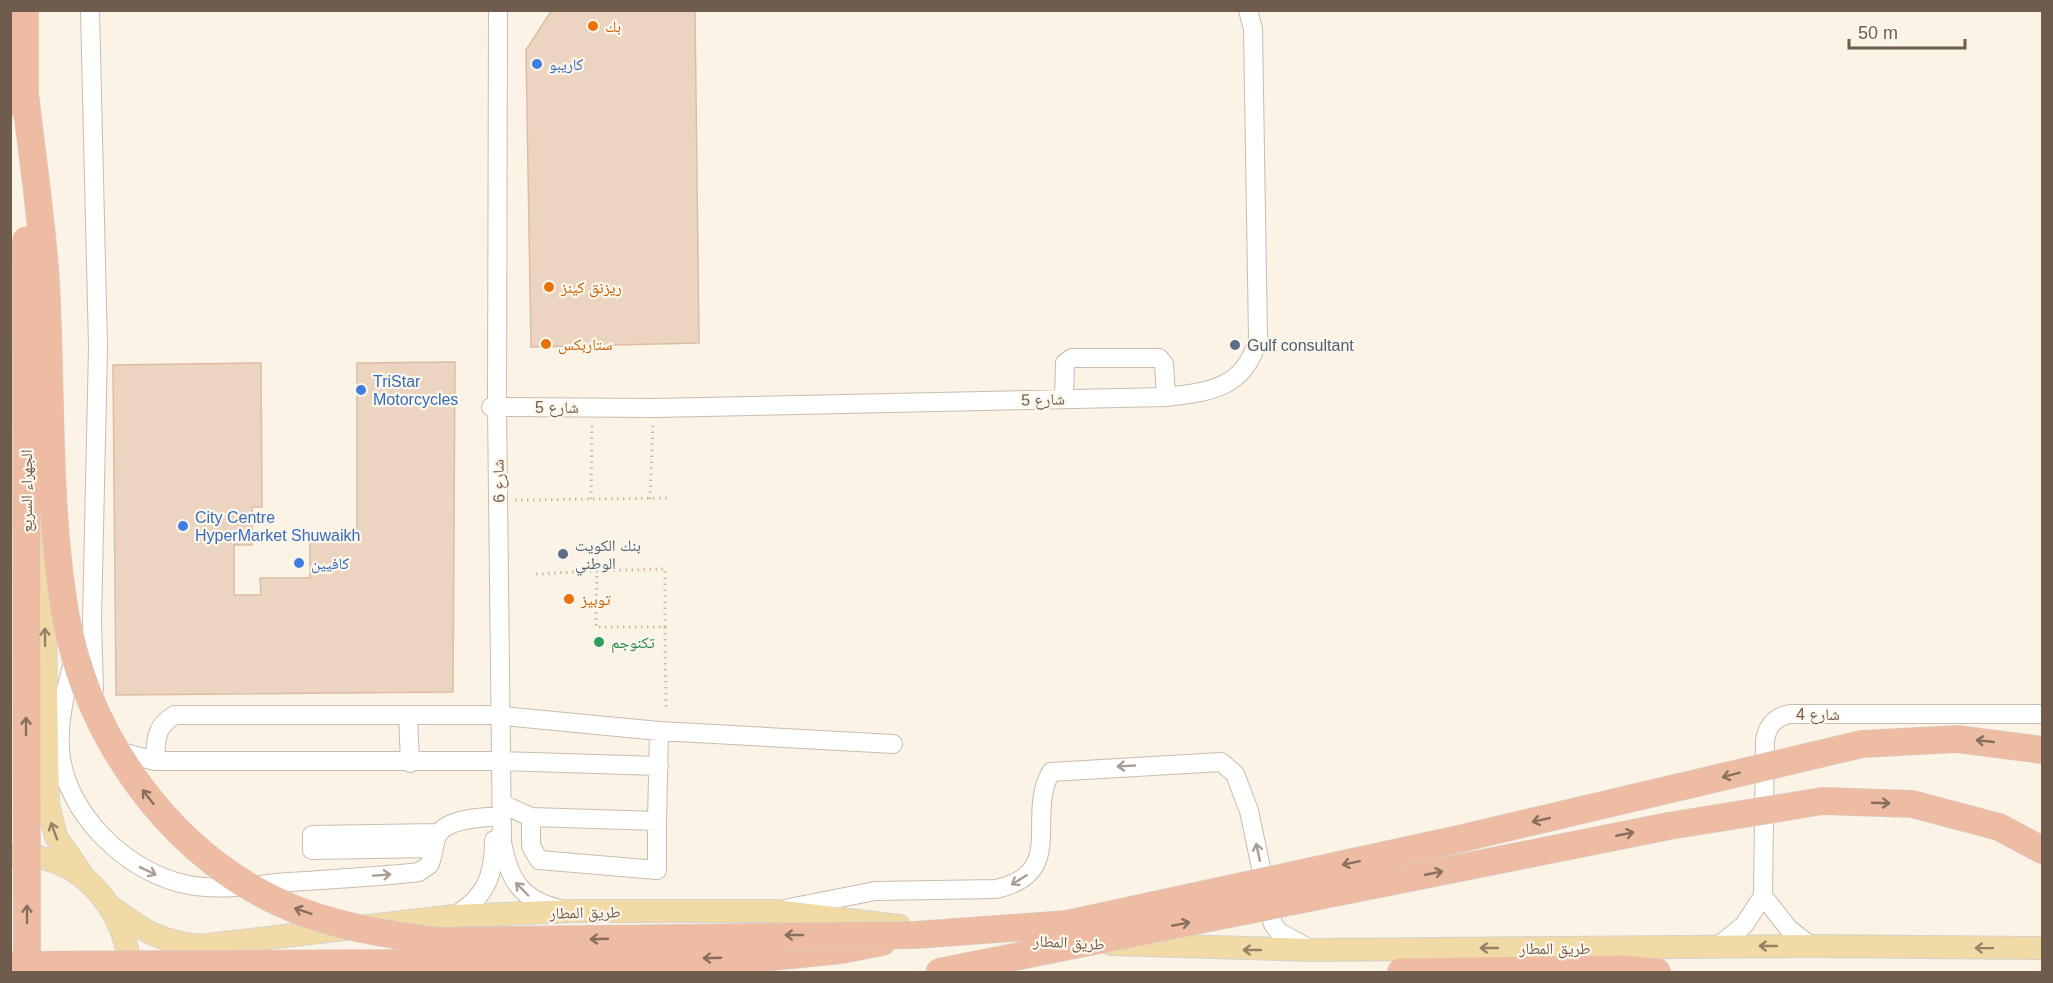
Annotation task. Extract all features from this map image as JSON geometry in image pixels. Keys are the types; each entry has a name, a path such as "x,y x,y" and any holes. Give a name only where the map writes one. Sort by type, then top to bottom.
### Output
{"highway":[{"name":"الجهراء السريع","path":"25,10 27,972"},
{"path":"25,93 45,282 57,547 66,615 85,688 112,743 147,797 189,843 234,877 279,902 370,932 437,941 915,935 1067,924 1459,839 1862,744 1957,739 2043,750"},
{"path":"939,972 1669,826 1823,801 1912,804 1999,827 2043,850"},
{"path":"10,965 593,962 771,957 842,950 915,935"},
{"path":"1401,972 1621,969 1657,972"}],"main road":[{"name":"الجهراء السريع","path":"34,10 48,804 56,837 86,880"},
{"path":"10,856 53,862 86,880 110,906 126,939 130,972"},
{"name":"طريق المطار","path":"110,906 146,932 173,944 200,946 454,916 574,911 775,911 1011,939 1312,950 1812,946 2043,948"}],"street":[{"path":"90,10 98,347 92,621 95,734 106,747 156,761 410,763 497,761 659,766"},
{"name":"شارع 6","path":"489,10 494,354"},
{"name":"شارع 6","path":"497,715 494,354 498,10"},
{"name":"شارع 5","path":"494,407 654,408 1166,397 1205,392 1230,383 1250,361 1258,338 1253,29 1248,10"},
{"name":"شارع 5","path":"1253,29 1260,10"},
{"path":"1064,399 1064,367 1067,360 1072,358 1159,358 1164,364 1166,397"},
{"name":"شارع 6","path":"494,407 498,500 497,761 499,812 507,865 520,889 551,907 574,911"},
{"path":"92,621 77,649 66,690 60,749 64,771 74,796 96,829 125,857 138,866 169,880 214,888 419,872 429,865 436,841 452,824 499,812 531,818 657,821"},
{"name":"شارع 4","path":"1763,896 1765,741 1769,727 1778,718 1790,714 2043,714"},
{"path":"156,761 157,730 175,715 497,715 659,731 893,744"},
{"path":"408,715 410,763"},
{"path":"531,818 531,846 539,860 657,870 659,731"},
{"path":"775,911 875,891 996,889 1014,885 1031,872 1040,854 1042,795 1051,772 1221,762 1235,774 1249,811 1273,924 1279,932 1312,950"},
{"name":"شارع 6","path":"454,916 472,904 491,876 499,812"},
{"path":"312,835 436,841 312,850 312,835"},
{"path":"1718,947 1744,925 1763,896 1789,929 1812,946"}],"path":[{"path":"591,499 592,407"},
{"path":"650,499 654,408"},
{"path":"498,500 671,498"},
{"path":"536,574 665,569 666,707"},
{"path":"597,571 596,627 665,627"}],"building":[{"path":"552,10 695,10 699,343 531,347 526,50"},
{"path":"455,362 453,692 116,695 113,365 261,363 262,507 252,507 252,545 234,545 234,595 261,595 260,578 310,578 310,532 357,532 357,363"}],"place":[{"name":"بك","path":"593,26"},
{"name":"كاريبو","path":"537,64"},
{"name":"ريزنق كينز","path":"549,287"},
{"name":"ستاربكس","path":"546,344"},
{"name":"Gulf consultant","path":"1235,345"},
{"name":"TriStar Motorcycles","path":"361,390"},
{"name":"City Centre HyperMarket Shuwaikh","path":"183,526"},
{"name":"بنك الكويت الوطني","path":"563,554"},
{"name":"كافيين","path":"299,563"},
{"name":"توبيز","path":"569,599"},
{"name":"تكنوجم","path":"599,642"}]}
